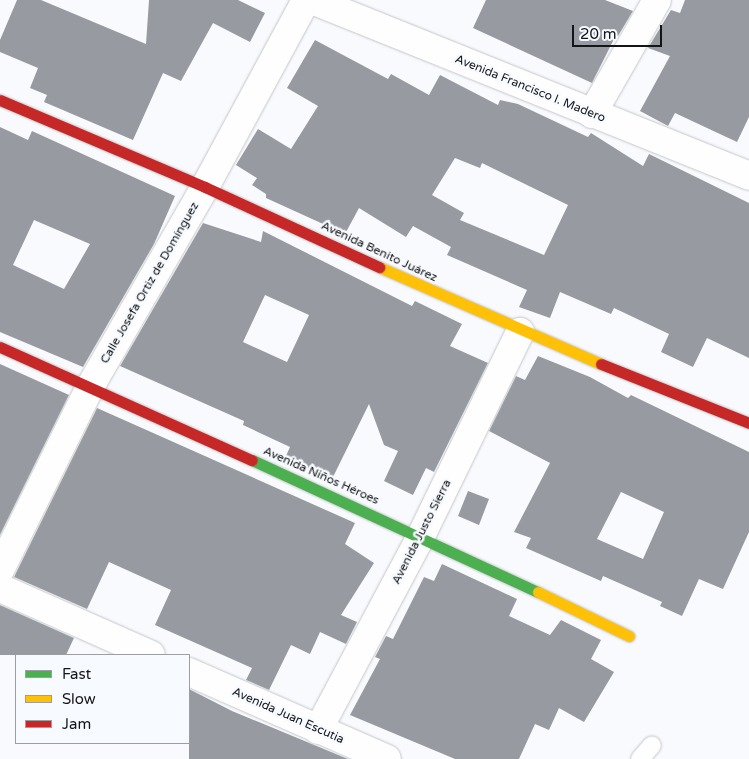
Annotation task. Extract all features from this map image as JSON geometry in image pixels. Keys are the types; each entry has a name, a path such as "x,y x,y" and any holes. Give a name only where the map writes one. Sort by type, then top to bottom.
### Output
{"street":[{"name":"Calle Josefa Ortiz de Domínguez","path":"0,570 90,386 206,187 306,0"},
{"name":"Avenida Francisco I. Madero","path":"312,0 749,176"},
{"path":"592,114 657,0"},
{"name":"Avenida Benito Juárez","path":"0,100 206,187 520,332 749,423"},
{"name":"Avenida Justo Sierra","path":"318,730 421,536 520,332"},
{"name":"Avenida Niños Héroes","path":"0,347 421,536 628,636"},
{"path":"0,588 149,654"},
{"name":"Avenida Juan Escutia","path":"190,672 387,759"}],"lane":[{"path":"640,759 652,745"}],"building":[{"path":"17,0 41,0 146,44 149,0 238,0 265,13 250,42 213,23 181,81 163,73 133,140 44,102 47,95 30,88 38,68 0,52 0,40"},
{"path":"486,0 605,0 633,11 618,36 616,35 592,83 473,28"},
{"path":"685,0 749,0 749,117 737,142 675,113 668,126 640,111 670,56 648,48 671,10 680,13"},
{"path":"315,40 388,79 391,74 429,95 440,75 498,105 500,100 518,104 588,137 591,133 643,166 649,154 749,203 749,358 707,338 693,367 661,352 669,334 614,308 611,314 560,292 550,318 519,307 527,290 447,255 451,247 413,226 406,237 359,208 345,234 266,198 266,194 252,185 257,178 236,165 258,129 291,149 318,106 287,88","holes":["455,158 480,168 482,163 568,205 544,255 460,220 464,213 432,195"]},
{"path":"0,127 28,140 32,131 175,196 154,244 83,367 0,332","holes":["34,220 90,244 64,289 13,265"]},
{"path":"203,223 261,242 263,231 412,306 415,301 462,324 450,346 488,363 434,472 426,468 413,495 384,481 398,451 384,445 369,404 332,479 285,458 290,447 243,425 244,421 120,366","holes":["265,295 309,315 287,362 243,342"]},
{"path":"538,356 590,377 628,398 631,395 749,452 749,532 723,589 699,579 682,616 660,606 662,602 603,576 601,581 526,548 531,538 514,532 550,463 489,431 516,376 525,380","holes":["621,492 664,512 643,559 597,539"]},
{"path":"0,364 69,395 0,535"},
{"path":"97,408 355,523 345,544 374,563 341,615 357,622 346,644 320,632 310,654 291,645 269,690 246,680 252,668 155,625 171,590 109,562 87,609 14,577"},
{"path":"468,491 489,499 479,525 458,516"},
{"path":"442,564 517,599 509,616 550,635 561,620 601,640 591,659 614,672 584,722 559,708 549,730 535,724 519,759 455,759 350,715 380,659 375,657 386,636 393,639 424,577 434,581"},
{"path":"0,605 74,638 66,654 0,655"},
{"path":"190,690 232,711 348,759 189,759"}],"traffic: fast":[{"path":"252,460 538,592"}],"traffic: slow":[{"path":"379,267 601,364"},
{"path":"538,592 629,636"}],"traffic: jam":[{"path":"0,100 205,187 379,267"},
{"path":"0,347 252,460"},
{"path":"601,364 749,423"}]}
